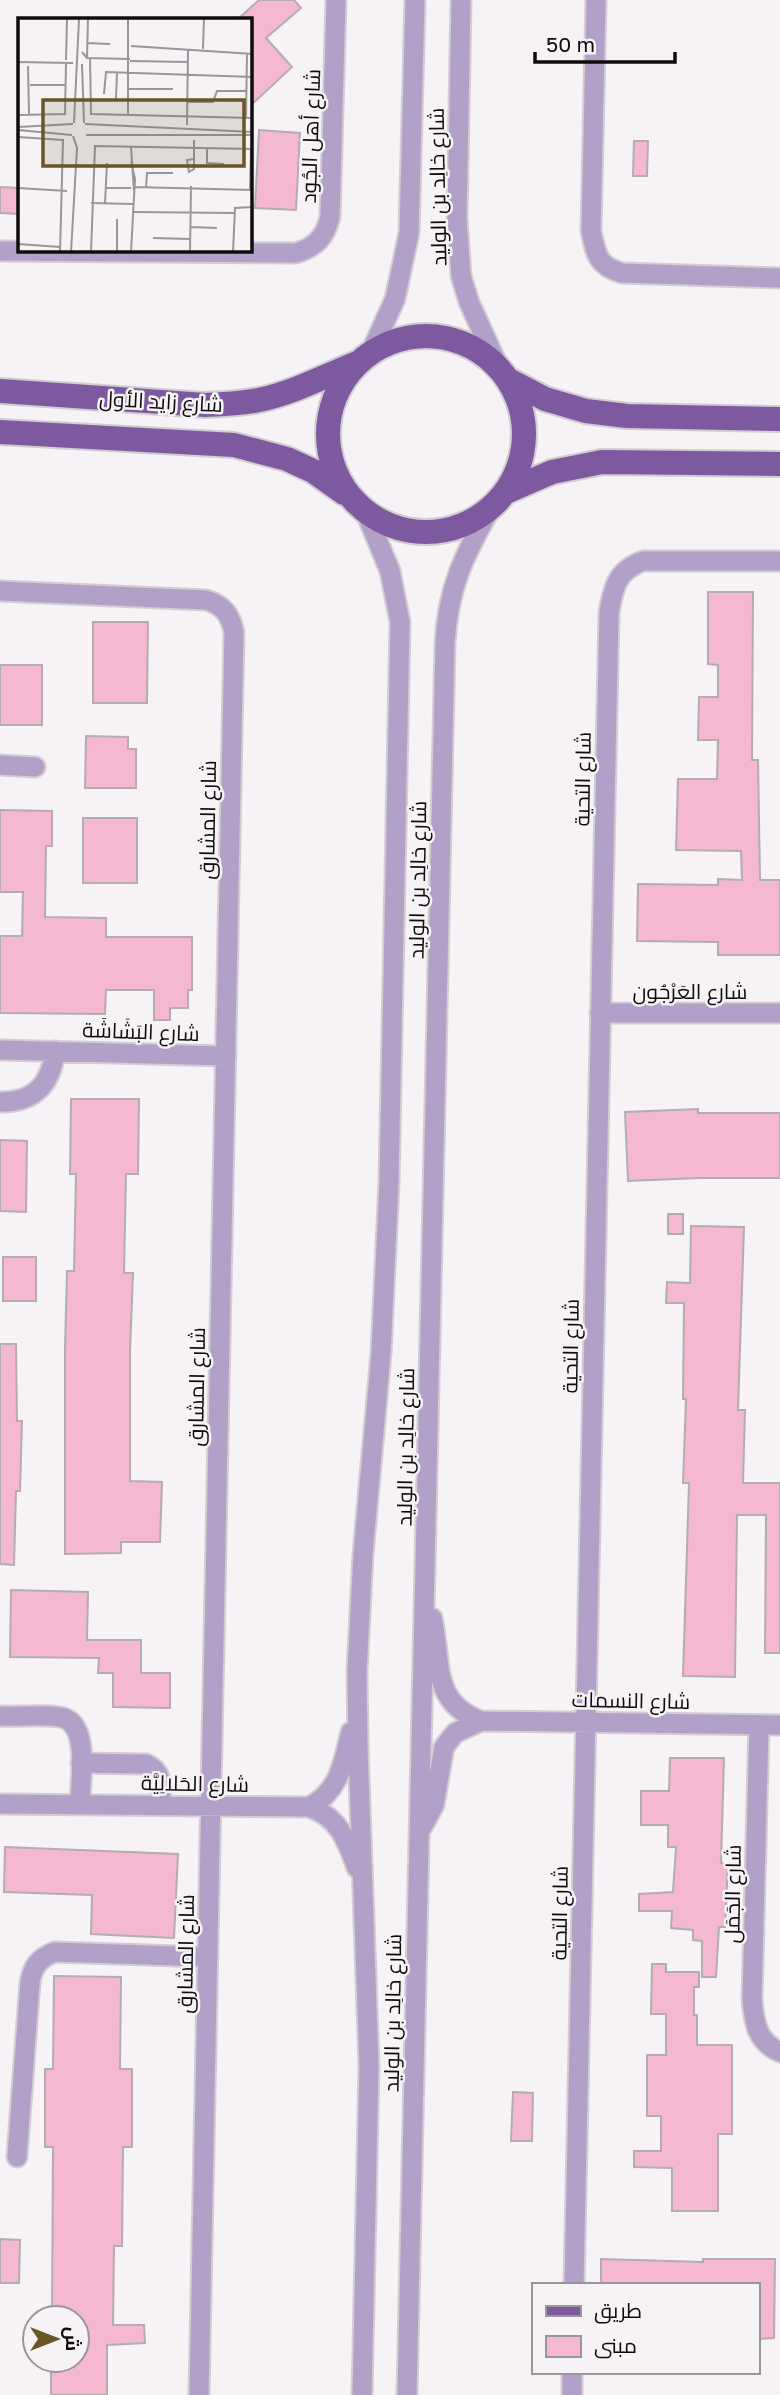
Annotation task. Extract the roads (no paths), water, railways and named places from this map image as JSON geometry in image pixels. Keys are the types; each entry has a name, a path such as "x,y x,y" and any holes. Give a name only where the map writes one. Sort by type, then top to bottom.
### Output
{"main road":[{"path":"780,419 627,416 586,411 545,399 503,372 480,351 459,341 437,336 414,336 391,341 364,357 342,382 332,405 328,429 330,454 338,478 359,506 386,524 407,531 429,533 462,526 498,500 552,472 602,462 780,464"},
{"name":"شارع زايد الأول","path":"0,391 205,405 237,404 290,390 364,357"},
{"path":"498,500 517,471 524,448 524,424 518,400 503,372"},
{"name":"شارع زايد الأول","path":"0,432 234,445 287,459 313,471 359,506"}],"street":[{"name":"شارع أهل الجُود","path":"148,252 296,253 309,249 320,241 327,230 330,216 336,0"},
{"name":"شارع خالِد بن الوليد","path":"364,357 395,299 409,233 415,0"},
{"name":"شارع خالِد بن الوليد","path":"461,0 457,219 461,276 469,302 503,372"},
{"path":"596,0 591,231 596,257 610,270 622,273 780,278"},
{"name":"شارع أهل الجُود","path":"0,251 18,251"},
{"name":"شارع خالِد بن الوليد","path":"407,2395 446,617 458,571 498,500"},
{"name":"شارع خالِد بن الوليد","path":"359,506 390,571 400,622 388,1194 381,1353 360,1596 357,1708 369,2065 362,2395"},
{"name":"شارع التحية","path":"574,2283 608,627 616,581 623,571 632,565 653,559 780,561"},
{"name":"شارع المشارق","path":"0,591 206,600 225,610 231,619 234,632 199,2395"},
{"path":"0,765 35,767"},
{"name":"شارع العَرْجُون","path":"600,1013 780,1013"},
{"name":"شارع البَشَاشَة","path":"0,1050 226,1056"},
{"name":"شارع البَشَاشَة","path":"0,1102 22,1099 41,1087 53,1067 55,1051"},
{"path":"425,1599 431,1614 440,1676 448,1699 463,1714 481,1721"},
{"path":"309,1807 320,1802 336,1784 357,1708"},
{"path":"0,1716 60,1717 77,1729 80,1736 80,1804"},
{"path":"418,1833 434,1805 444,1747 455,1733 481,1721"},
{"name":"شارع النسمات","path":"481,1721 780,1725"},
{"name":"شارع الجَمَل","path":"759,1725 752,1999 759,2036 768,2046 780,2052"},
{"path":"81,1763 146,1763 152,1766 161,1781 160,1805"},
{"name":"شارع الحَلالِيَّة","path":"0,1804 309,1807"},
{"path":"309,1807 327,1815 340,1829 364,1886"},
{"path":"17,2158 30,1982 37,1963 54,1952 208,1957"},
{"path":"572,2374 572,2395"}]}
